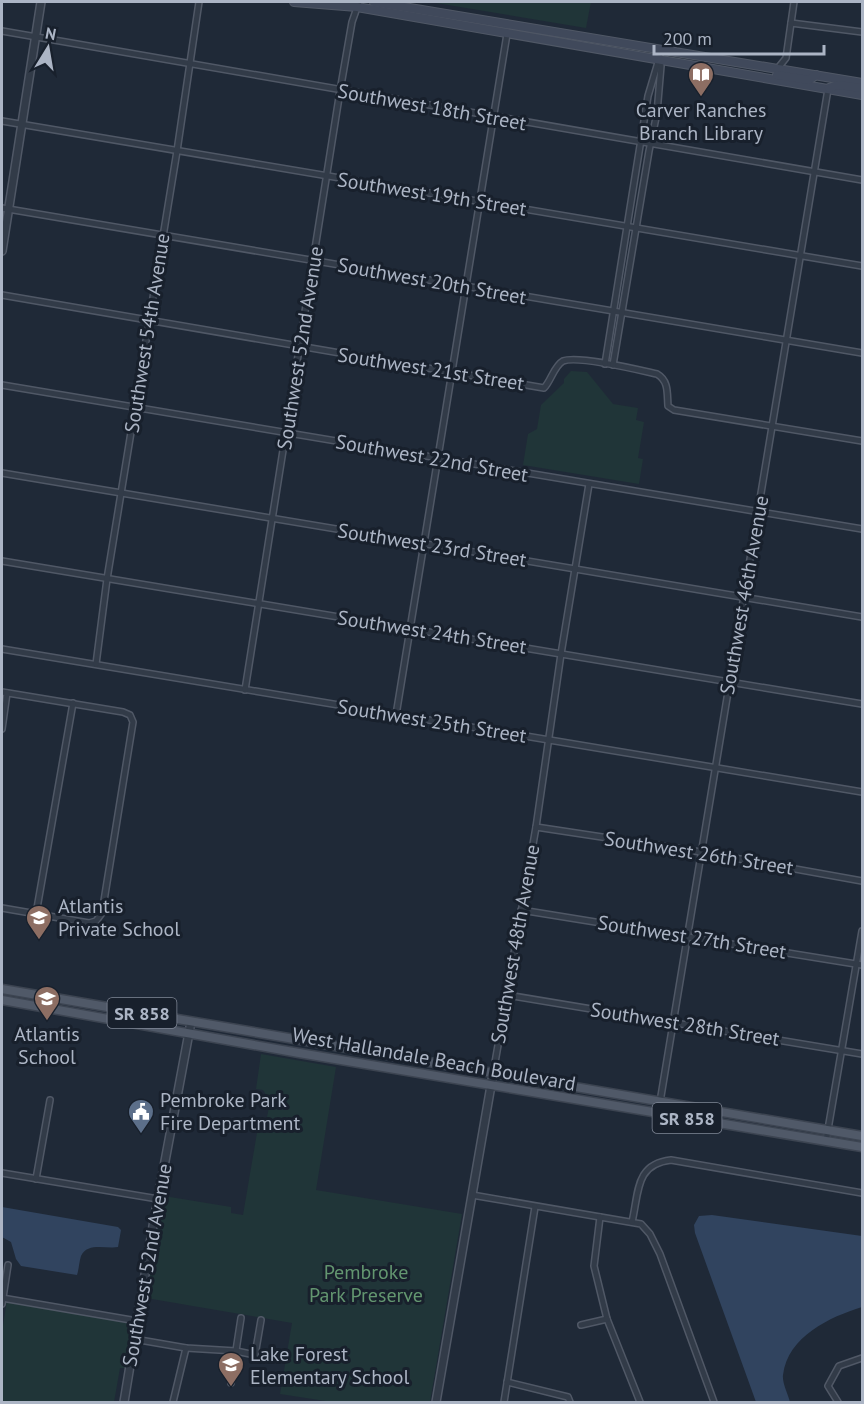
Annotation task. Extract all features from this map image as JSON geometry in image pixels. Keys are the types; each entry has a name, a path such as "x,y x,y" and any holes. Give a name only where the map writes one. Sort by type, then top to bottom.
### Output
{"main road":[{"path":"294,2 358,4 507,34 862,95"},
{"path":"374,2 862,83"},
{"path":"449,23 464,22 492,26 502,23"},
{"path":"507,34 520,30 561,37 574,35"},
{"path":"734,72 770,74 808,80 816,75"},
{"path":"828,89 838,85 862,88"},
{"name":"West Hallandale Beach Boulevard","path":"2,989 283,1039 862,1136"},
{"name":"West Hallandale Beach Boulevard","path":"2,1000 299,1053 862,1147"},
{"path":"283,1039 299,1053"},
{"path":"595,1102 608,1100 646,1106 660,1102"},
{"path":"660,1113 670,1108 706,1114 715,1111"}],"street":[{"path":"2,251 5,208 22,125 41,2"},
{"name":"Southwest 54th Avenue","path":"96,664 107,579 199,2"},
{"path":"778,69 786,58 794,2"},
{"name":"Southwest 52nd Avenue","path":"245,690 340,91 352,22 358,4"},
{"path":"791,23 862,32"},
{"name":"Southwest 18th Street","path":"2,31 862,180"},
{"path":"396,715 507,34"},
{"path":"613,365 652,143 660,80 659,49"},
{"path":"659,59 648,96 605,364 663,377 666,383 668,406 674,410 862,441"},
{"name":"Southwest 46th Avenue","path":"660,1102 828,89"},
{"name":"Southwest 19th Street","path":"2,120 862,266"},
{"name":"Southwest 20th Street","path":"5,208 862,353"},
{"name":"Southwest 21st Street","path":"2,295 300,348 544,388 556,367 562,362 574,359 605,364"},
{"name":"Southwest 22nd Street","path":"2,385 862,530"},
{"name":"Southwest 23rd Street","path":"2,473 862,617"},
{"name":"Southwest 48th Avenue","path":"436,1402 536,826 589,484"},
{"name":"Southwest 24th Street","path":"2,561 862,704"},
{"name":"Southwest 25th Street","path":"2,649 862,792"},
{"path":"2,729 4,693 123,712 130,716 133,727 102,913 96,921 89,923 2,908"},
{"path":"36,914 73,703"},
{"name":"Southwest 26th Street","path":"536,826 701,852 862,881"},
{"name":"Southwest 27th Street","path":"521,910 860,964"},
{"path":"826,1141 860,964 862,931"},
{"name":"Southwest 28th Street","path":"507,995 862,1054"},
{"name":"Southwest 52nd Avenue","path":"124,1402 136,1321 191,1022"},
{"path":"36,1179 50,1100"},
{"path":"632,1222 642,1177 647,1169 661,1161 671,1160 862,1193"},
{"path":"2,1173 158,1198"},
{"path":"472,1195 640,1224 650,1234 660,1254 714,1402"},
{"path":"504,1402 535,1207"},
{"path":"600,1217 594,1266 607,1319 640,1402"},
{"path":"8,1265 2,1301 136,1321"},
{"path":"231,1383 242,1318"},
{"path":"581,1325 607,1319"},
{"path":"134,1339 186,1348 236,1351 255,1355 261,1320"},
{"path":"173,1402 186,1348"},
{"path":"838,1402 828,1386 839,1366 862,1358"},
{"path":"507,1382 568,1397 570,1402"}],"green space":[{"path":"430,2 591,2 586,28"},
{"path":"571,371 587,372 613,404 638,408 636,420 644,422 638,458 643,459 639,484 523,465 528,434 537,429 541,405 564,383 564,379"},
{"name":"Pembroke Park Preserve","path":"261,1054 336,1067 316,1190 462,1214 430,1402 332,1402 280,1394 292,1323 146,1298 164,1196 231,1207 231,1213 243,1215 259,1121 266,1122 270,1102 263,1090 256,1089"},
{"path":"7,1300 134,1321 127,1368 120,1368 114,1402 2,1402 2,1332"}],"water":[{"path":"2,1207 118,1227 121,1230 118,1247 88,1249 81,1256 77,1275 21,1266 16,1259 11,1242 2,1237"},
{"path":"712,1215 862,1236 862,1307 837,1316 812,1330 793,1349 783,1375 790,1402 756,1402 695,1233 694,1225 699,1216"}],"place":[{"name":"Carver Ranches Branch Library","path":"701,98"},
{"name":"Atlantis Private School","path":"39,941"},
{"name":"Atlantis School","path":"47,1022"},
{"name":"Pembroke Park Fire Department","path":"141,1135"},
{"name":"Lake Forest Elementary School","path":"231,1388"}]}
